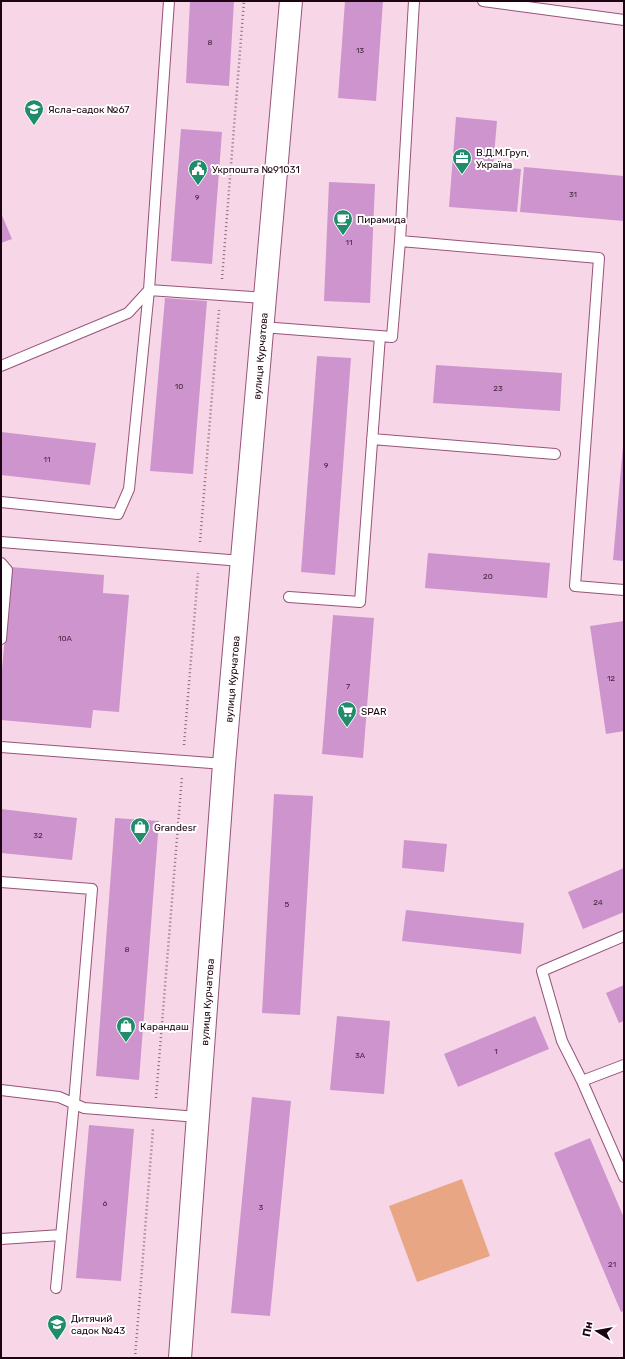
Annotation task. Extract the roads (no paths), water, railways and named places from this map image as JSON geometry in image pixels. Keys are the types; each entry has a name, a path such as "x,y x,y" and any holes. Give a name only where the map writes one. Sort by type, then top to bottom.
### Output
{"main road":[{"name":"вулиця Курчатова","path":"180,1358 224,764 291,1"}],"lane":[{"path":"1,502 118,514 129,489 149,290 170,1"},
{"path":"262,327 392,337 400,241 414,1"},
{"path":"483,1 624,20"},
{"path":"400,241 599,258 575,586 624,590"},
{"path":"149,290 265,298"},
{"path":"1,366 128,313 149,290"},
{"path":"289,597 360,602 380,336"},
{"path":"372,439 555,454"},
{"path":"1,542 242,561"},
{"path":"1,563 7,570 1,639"},
{"path":"1,747 224,764"},
{"path":"1,882 92,889 74,1103 56,1288"},
{"path":"624,936 542,971 562,1041 624,1177"},
{"path":"582,1082 624,1065"},
{"path":"1,1090 59,1096 84,1108 198,1117"},
{"path":"1,1239 61,1235"}],"place":[{"name":"Ясла-садок №67","path":"34,126"},
{"name":"В.Д.М.Груп, Україна","path":"462,175"},
{"name":"Укрпошта №91031","path":"198,186"},
{"name":"Пирамида","path":"343,236"},
{"name":"SPAR","path":"347,728"},
{"name":"Grandesr","path":"140,844"},
{"name":"Карандаш","path":"126,1043"},
{"name":"Дитячий садок №43","path":"57,1341"}]}
